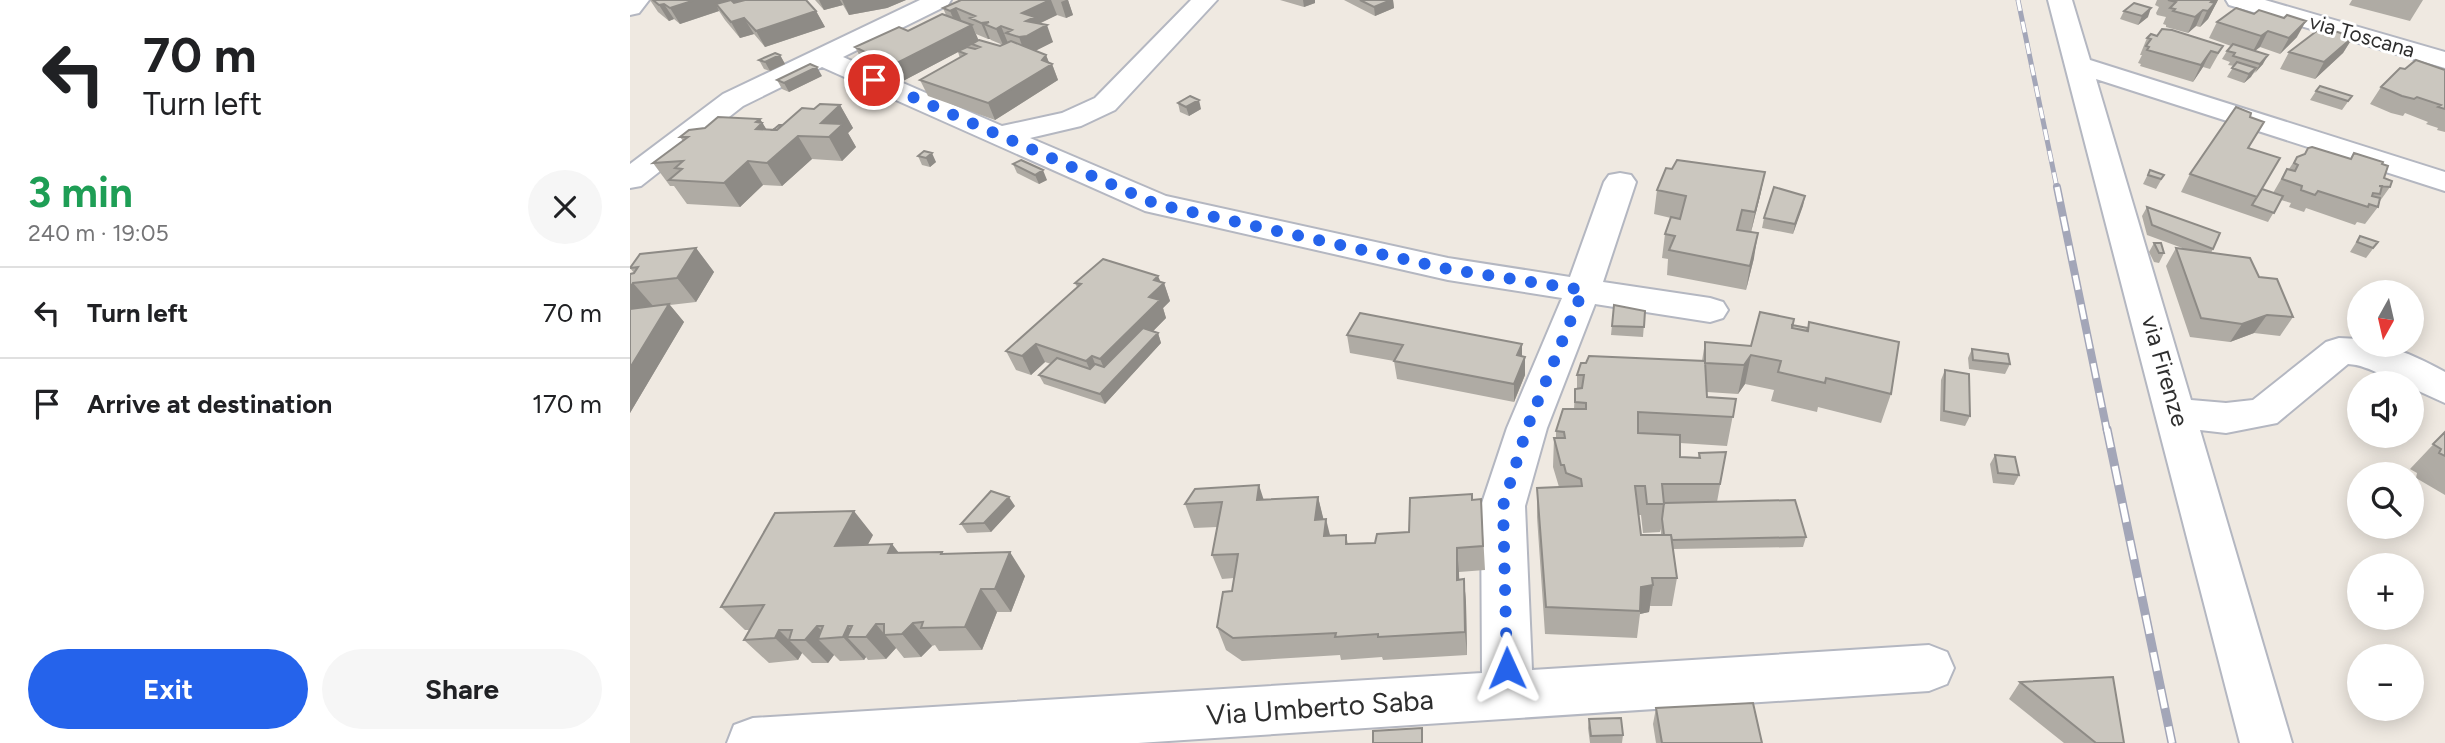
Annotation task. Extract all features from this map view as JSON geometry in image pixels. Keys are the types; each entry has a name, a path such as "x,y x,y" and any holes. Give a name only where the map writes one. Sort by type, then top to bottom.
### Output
{"street":[{"path":"630,8 637,0"},
{"path":"630,179 733,100 939,0"},
{"path":"1000,135 1072,120 1105,104 1205,0"},
{"name":"via Firenze","path":"2060,0 2266,743"},
{"name":"via Toscana","path":"2238,0 2445,60"},
{"path":"824,58 1156,204 1448,269 1710,310"},
{"path":"2079,65 2445,183"},
{"path":"1508,695 1503,506 1527,428 1583,290 1620,182"},
{"path":"2176,413 2225,418 2263,413 2339,351 2351,350 2394,363 2445,389"},
{"name":"Via Umberto Saba","path":"752,743 1929,668"}],"building":[{"path":"653,0 695,0 670,8"},
{"path":"731,0 734,3 745,0 806,0 816,11 756,31 744,18 731,22 716,4"},
{"path":"961,0 1050,0 1022,13 1035,17 1026,21 1047,25 1027,36 1019,37 1006,33 1012,30 1001,26 996,29 984,24 989,22 981,23 970,18 975,16 956,8 950,11 943,8"},
{"path":"1360,0 1391,0 1374,7"},
{"path":"2168,0 2214,0 2211,2 2215,3 2208,11 2203,10 2195,17 2173,11 2175,9 2170,8 2176,2"},
{"path":"2134,3 2151,8 2142,16 2124,11"},
{"path":"2236,8 2254,14 2259,10 2306,21 2289,38 2268,31 2261,36 2217,22"},
{"path":"942,14 972,25 895,64 889,65 855,47 899,27 908,31"},
{"path":"2322,27 2353,37 2324,62 2289,52"},
{"path":"2162,29 2223,46 2218,53 2211,51 2201,65 2147,50 2149,47 2146,46 2151,39 2147,38 2151,34 2157,36"},
{"path":"979,40 1000,46 1011,41 1046,55 1042,60 1052,64 988,103 920,80 966,54 958,51 967,47 980,47 972,44"},
{"path":"2233,44 2268,55 2260,64 2233,56 2235,53 2227,51"},
{"path":"775,53 780,55 765,62 759,60"},
{"path":"2416,60 2445,70 2445,109 2438,107 2441,105 2417,97 2414,99 2402,96 2381,87 2400,68 2405,69"},
{"path":"2237,62 2256,68 2249,74 2232,68"},
{"path":"810,64 817,67 784,83 777,80"},
{"path":"2320,86 2352,96 2348,101 2316,91"},
{"path":"1190,96 1199,100 1186,107 1178,103"},
{"path":"820,104 840,105 821,123 843,124 829,137 798,136 767,163 748,161 724,183 669,180 682,169 675,168 683,161 653,163 688,137 680,137 689,130 705,128 718,117 760,119 756,122 762,123 756,129 777,130 802,108 814,109"},
{"path":"2236,107 2251,113 2250,117 2264,122 2248,148 2280,158 2257,197 2190,174"},
{"path":"2312,147 2351,159 2354,153 2388,166 2384,178 2392,181 2390,187 2382,186 2380,194 2373,193 2372,196 2380,198 2378,207 2369,204 2368,207 2318,191 2315,195 2301,190 2302,186 2282,179 2287,169 2295,171 2298,165 2294,163 2297,157"},
{"path":"924,151 932,153 926,158 918,156"},
{"path":"1021,160 1043,170 1035,175 1013,164"},
{"path":"1677,160 1765,172 1755,212 1742,210 1737,230 1758,233 1750,266 1669,250 1675,236 1665,234 1671,217 1680,219 1686,196 1657,190 1666,168 1672,169"},
{"path":"2150,170 2164,175 2161,179 2148,175"},
{"path":"1774,187 1805,196 1795,224 1764,218"},
{"path":"2262,189 2283,196 2274,213 2252,205"},
{"path":"2147,207 2220,233 2213,249 2152,225"},
{"path":"2360,236 2378,242 2373,248 2357,242"},
{"path":"2154,243 2161,243 2164,253 2159,253"},
{"path":"696,248 677,278 633,283 630,288 630,274 638,267 630,268 640,254"},
{"path":"2176,248 2250,258 2259,277 2277,279 2293,317 2267,315 2242,324 2201,318"},
{"path":"1103,259 1158,276 1154,280 1164,283 1149,297 1160,300 1100,359 1092,356 1086,361 1036,344 1022,356 1006,351 1081,284 1075,283"},
{"path":"669,304 630,368 630,309"},
{"path":"1614,305 1645,311 1644,327 1612,326"},
{"path":"1760,312 1794,319 1792,328 1808,331 1809,322 1899,342 1891,394 1826,378 1825,383 1778,372 1781,361 1751,355 1744,365 1705,363 1705,342 1751,346"},
{"path":"1360,313 1522,344 1517,355 1525,357 1514,384 1394,361 1403,345 1347,335"},
{"path":"1792,325 1808,328 1807,331 1792,328"},
{"path":"1143,328 1158,333 1100,394 1039,375 1057,358 1090,369 1095,364 1104,367"},
{"path":"1972,349 2008,354 2010,364 1973,360"},
{"path":"1589,356 1705,361 1707,397 1736,399 1733,417 1638,412 1638,433 1680,435 1680,457 1700,458 1699,453 1726,452 1720,484 1662,484 1664,504 1647,504 1645,486 1635,486 1641,535 1671,535 1677,578 1652,578 1653,585 1641,587 1640,611 1546,607 1537,488 1582,486 1581,479 1566,473 1564,465 1561,465 1554,438 1565,438 1564,432 1556,431 1563,409 1586,409 1586,403 1575,402 1575,389 1582,388 1584,375 1577,375 1581,363 1586,363"},
{"path":"1945,370 1969,374 1970,416 1944,411"},
{"path":"2445,432 2445,456 2439,453 2441,449 2433,444"},
{"path":"1995,455 2015,457 2019,475 1998,473"},
{"path":"1259,485 1257,500 1318,497 1315,520 1326,519 1324,536 1346,535 1346,544 1375,543 1377,534 1409,532 1410,498 1472,494 1472,500 1481,499 1483,546 1457,548 1457,580 1464,579 1465,632 1378,637 1378,634 1335,637 1336,633 1233,638 1217,627 1223,592 1232,591 1238,554 1212,555 1222,502 1185,504 1195,489"},
{"path":"991,491 1009,497 984,523 961,524"},
{"path":"1795,500 1806,537 1672,540 1671,535 1664,535 1664,503"},
{"path":"854,511 835,546 892,544 888,553 1010,552 995,589 981,589 965,627 921,628 923,622 913,623 902,634 884,635 884,624 876,624 866,637 847,637 852,626 848,626 843,637 818,639 823,626 817,626 805,640 789,640 792,630 779,630 775,638 744,640 764,605 721,607 775,513"},
{"path":"2113,677 2124,743 2096,743 2020,682"},
{"path":"1753,703 1762,743 1662,743 1656,708"},
{"path":"1621,718 1623,735 1591,736 1589,719"},
{"path":"1422,728 1422,743 1373,743 1373,731"}],"railway":[{"path":"2018,0 2057,188"},
{"path":"2057,187 2107,431"},
{"path":"2107,429 2172,743"}],"route":[{"path":"874,80 1156,204 1448,269 1583,290 1527,428 1503,506 1507,668"}]}
